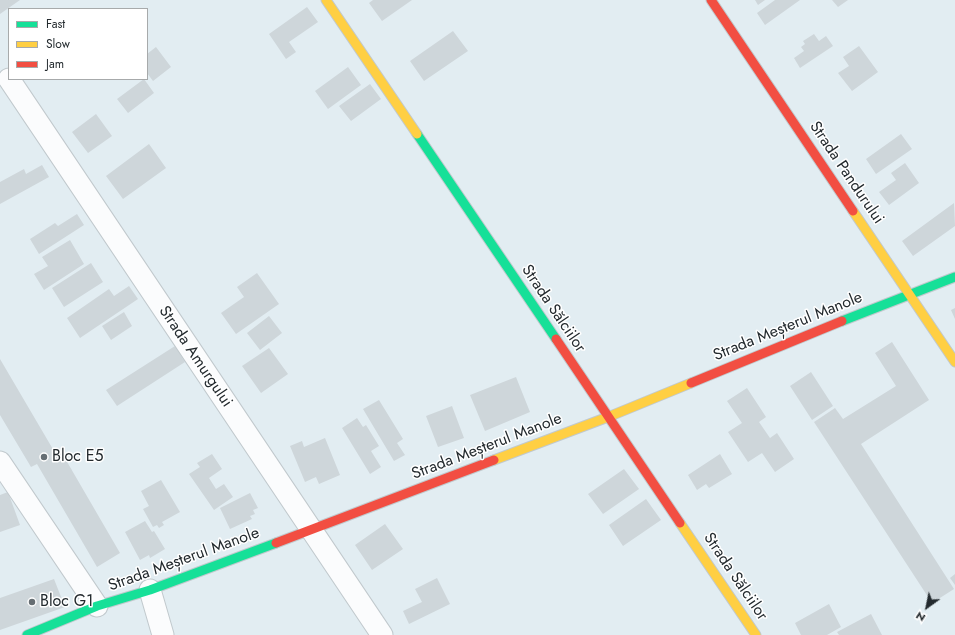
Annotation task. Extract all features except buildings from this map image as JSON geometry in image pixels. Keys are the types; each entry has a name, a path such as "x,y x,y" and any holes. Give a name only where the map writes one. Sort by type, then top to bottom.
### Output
{"street":[{"name":"Strada Sălciilor","path":"326,0 756,635"},
{"name":"Strada Pandurului","path":"711,0 955,362"},
{"name":"Strada Amurgului","path":"0,65 8,77"},
{"name":"Strada Amurgului","path":"10,80 382,635"},
{"name":"Strada Meșterul Manole","path":"30,634 97,606 150,590 608,417 909,294 955,277"},
{"path":"0,462 97,606"},
{"path":"150,590 163,635"}],"traffic: fast":[{"path":"417,134 556,339"},
{"path":"842,321 955,277"},
{"path":"27,635 97,606 150,590 276,543"}],"traffic: slow":[{"path":"326,0 417,134"},
{"path":"853,211 955,362"},
{"path":"494,460 608,417 691,383"},
{"path":"680,523 756,635"}],"traffic: jam":[{"path":"711,0 853,211"},
{"path":"691,383 842,321"},
{"path":"556,339 680,523"},
{"path":"276,543 494,460"}],"place":[{"name":"Bloc E5","path":"44,457"},
{"name":"Bloc G1","path":"32,602"}]}
